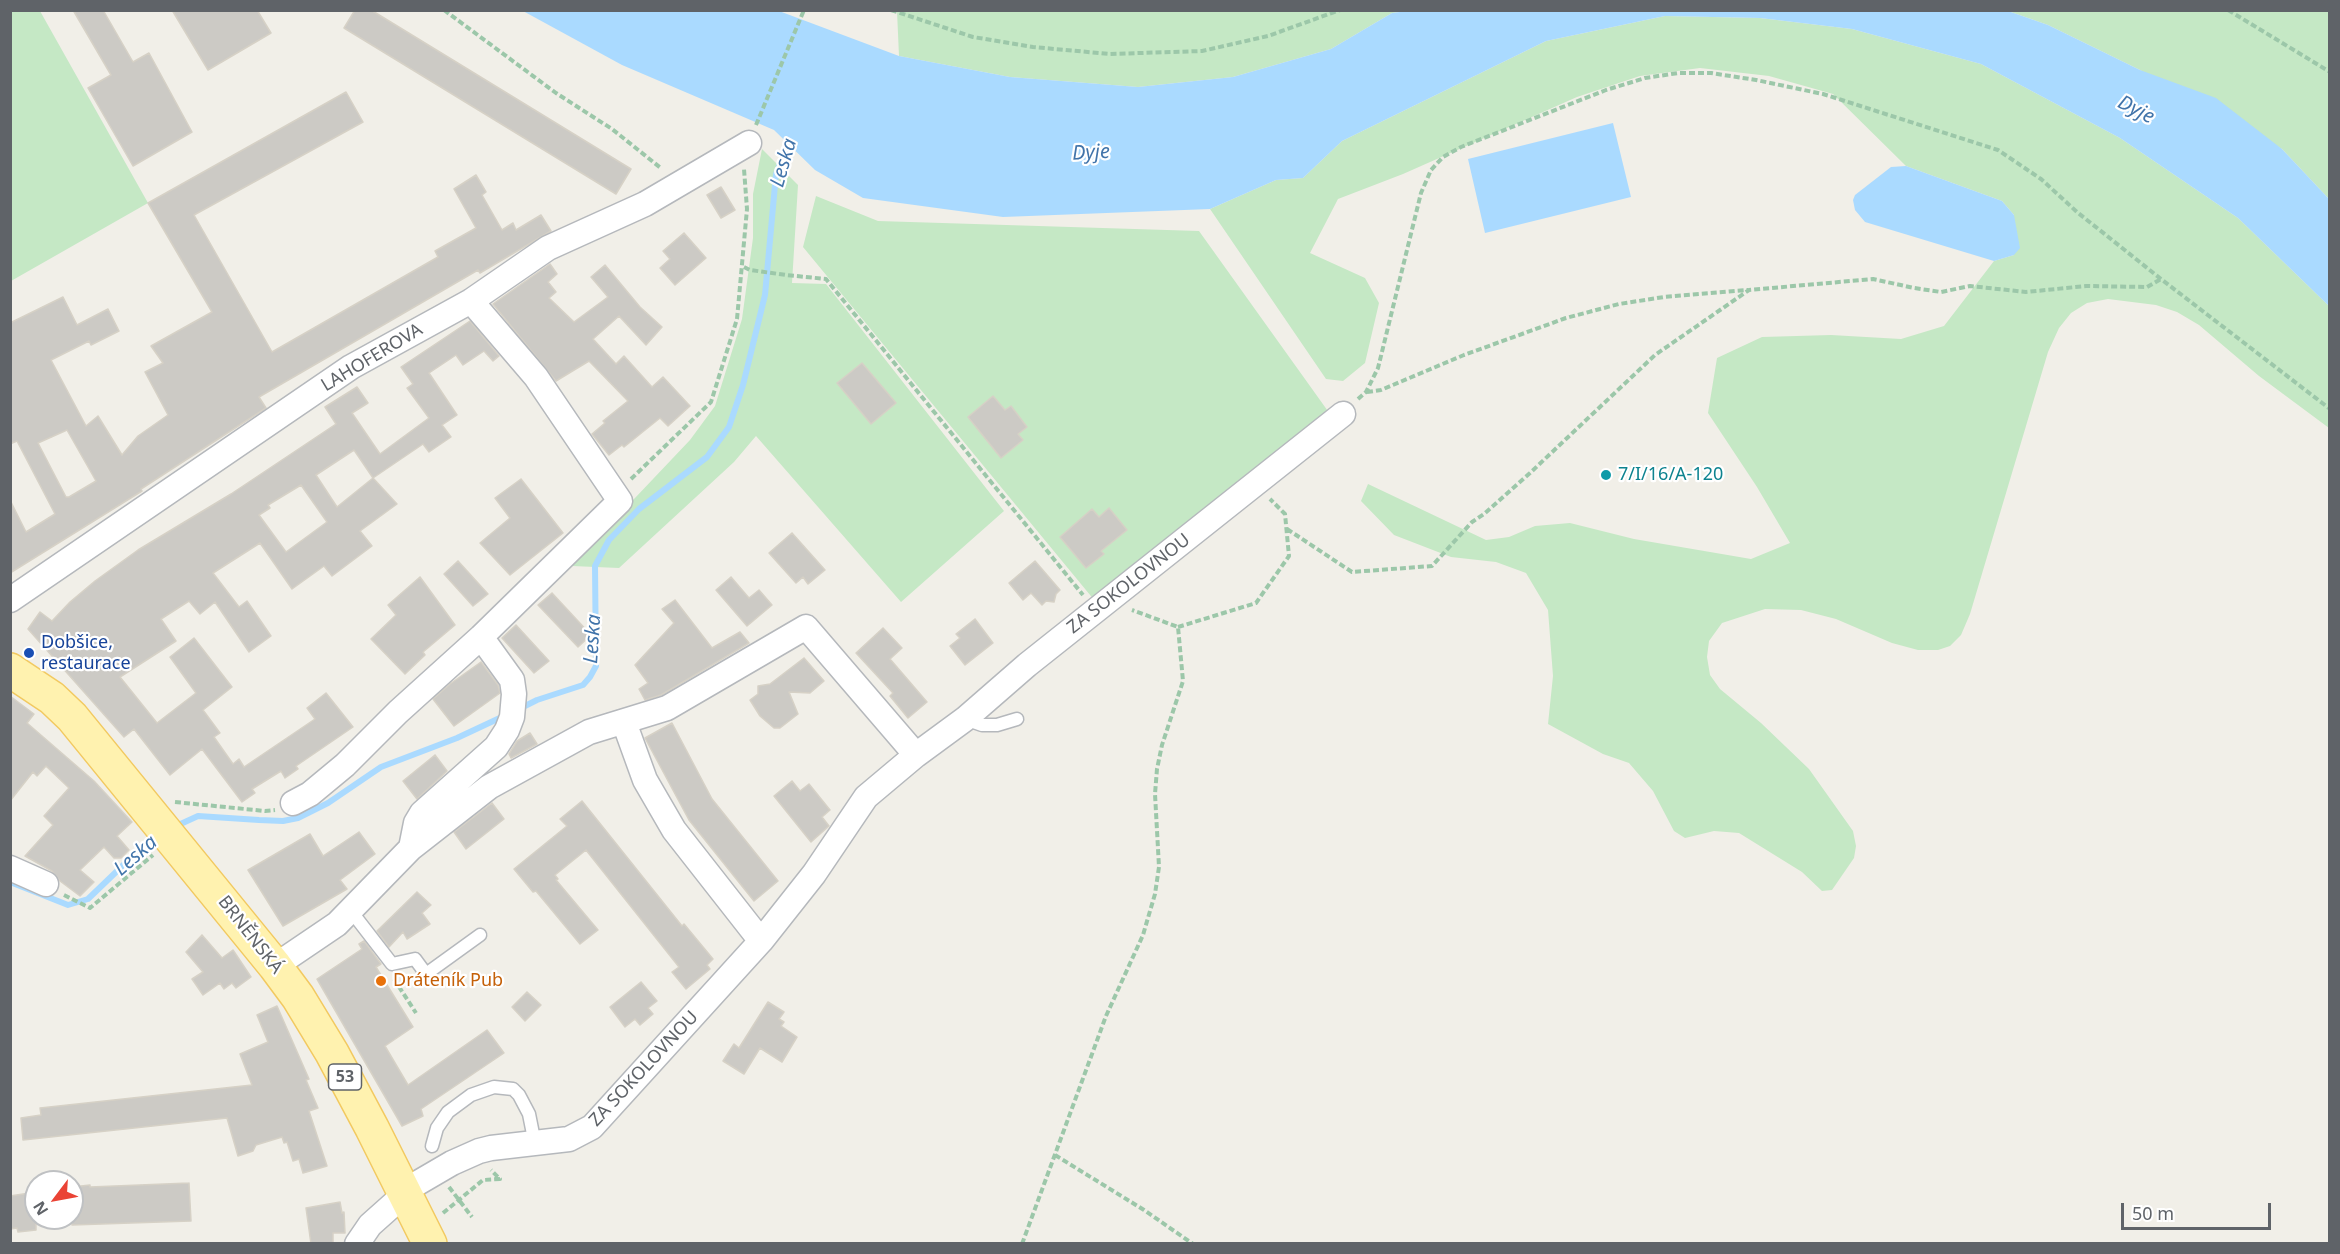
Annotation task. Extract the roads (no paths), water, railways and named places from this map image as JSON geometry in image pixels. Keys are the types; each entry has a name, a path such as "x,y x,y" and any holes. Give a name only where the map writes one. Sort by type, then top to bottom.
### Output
{"main road":[{"name":"BRNĚNSKÁ","path":"10,670 62,706 166,829 275,966 298,997 332,1053 404,1195 433,1231"}],"street":[{"name":"LAHOFEROVA","path":"10,600 351,367 471,301 548,248 645,204 744,146"},
{"path":"293,803 310,794 345,765 620,501 536,377 471,301"},
{"name":"ZA SOKOLOVNOU","path":"357,1244 370,1225 416,1184 438,1171 479,1151 569,1139 592,1127 761,940 814,874 866,797 916,755 965,719 1027,665 1343,414"},
{"path":"275,966 329,930 351,911 411,848 470,800 498,782 578,737 668,708 806,627 916,755"},
{"path":"411,848 416,823 422,813 496,747 507,730 513,709 514,687 509,674 481,636"},
{"path":"624,722 645,780 674,830 761,940"},
{"path":"10,868 55,890"}],"lane":[{"path":"965,719 982,725 997,725 1017,719"},
{"path":"351,911 392,964 415,959 426,974 480,935"},
{"path":"432,1146 437,1128 448,1112 471,1095 494,1087 513,1089 519,1095 529,1114 535,1144"}],"water":[{"name":"Dyje","path":"523,11 779,11 899,56 1010,77 1138,87 1233,77 1331,49 1392,13 1407,11 2008,11 2048,25 2140,70 2216,98 2282,149 2329,199 2329,306 2238,218 2120,138 1981,64 1852,29 1760,18 1665,16 1546,41 1342,141 1303,178 1276,180 1210,209 1003,217 863,198 815,170 774,130 622,65"},
{"path":"1613,123 1631,197 1485,233 1468,159"},
{"path":"1906,166 2002,201 2014,215 2020,248 2014,255 1994,261 1865,222 1855,210 1853,200 1855,195 1891,167"}],"waterway":[{"name":"Leska","path":"519,709 537,700 583,685 590,677 596,666 595,566 609,540 639,509 707,457 729,427 743,385 765,295 776,174 791,136"},
{"name":"Leska","path":"174,827 198,816 283,821 298,818 328,803 381,767 457,738 504,716"},
{"name":"Leska","path":"10,882 68,905 88,899 142,847 157,836"}],"place":[{"name":"7/I/16/A-120","path":"1606,475"},
{"name":"Dobšice, restaurace","path":"29,653"},
{"name":"Dráteník Pub","path":"381,981"}]}
